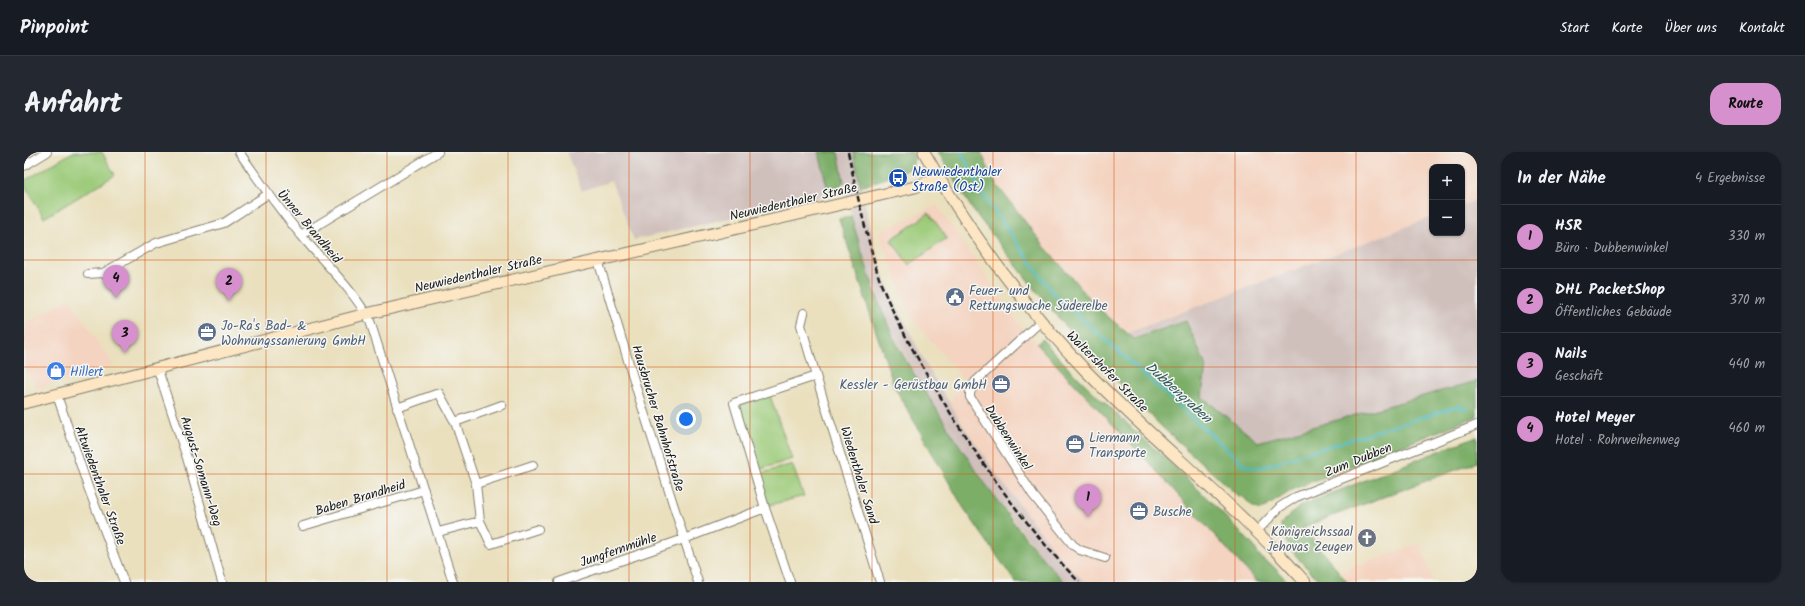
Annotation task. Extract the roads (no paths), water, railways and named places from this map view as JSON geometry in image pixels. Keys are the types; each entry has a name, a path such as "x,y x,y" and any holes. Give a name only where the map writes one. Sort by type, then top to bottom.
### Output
{"street":[{"path":"24,166 47,152"},
{"name":"Ünner Brandheid","path":"239,152 268,194 301,235 350,291 366,314"},
{"path":"301,235 438,152"},
{"name":"Waltershofer Straße","path":"924,152 979,242 1041,321 1116,401 1257,531 1305,582"},
{"name":"Neuwiedenthaler Straße","path":"24,403 157,367 366,314 915,187 939,178"},
{"path":"88,274 103,273 156,243 224,223 268,194"},
{"name":"Hausbrucher Bahnhofstraße","path":"598,260 698,582"},
{"name":"Wiedenthaler Sand","path":"804,313 801,325 880,582"},
{"name":"Baben Brandheid","path":"366,314 372,326 453,582"},
{"name":"Dubbenwinkel","path":"1041,321 975,382 970,393 970,397 1033,495 1073,545 1089,554 1105,558"},
{"name":"August-Somann-Weg","path":"157,367 189,465 222,582"},
{"path":"790,582 765,508 734,403 816,376"},
{"path":"398,408 439,393 455,422 476,484 480,521 491,544 538,529"},
{"name":"Altwiedenthaler Straße","path":"57,395 88,487 124,582"},
{"path":"455,422 502,405"},
{"name":"Zum Dubben","path":"1257,531 1280,507 1296,497 1477,425"},
{"path":"476,484 533,465"},
{"name":"Baben Brandheid","path":"303,526 424,490"},
{"path":"684,539 765,508"},
{"path":"438,532 480,521"},
{"name":"Jungfernmühle","path":"559,582 684,539"}],"waterway":[{"name":"Dubbengraben","path":"961,152 984,196 1052,292 1246,466 1258,468 1458,406 1466,409"}],"railway":[{"path":"848,152 862,213 880,280 887,299 908,341 940,396 1004,493 1040,539 1079,582"}],"place":[{"name":"Neuwiedenthaler Straße (Ost)","path":"898,178"},
{"name":"Feuer- und Rettungswache Süderelbe","path":"955,297"},
{"name":"Hotel Meyer","path":"116,298"},
{"name":"DHL PacketShop","path":"229,301"},
{"name":"Jo-Ra's Bad- & Wohnungssanierung GmbH","path":"207,332"},
{"name":"Nails","path":"125,353"},
{"name":"Hillert","path":"56,371"},
{"name":"Kessler - Gerüstbau GmbH","path":"1001,384"},
{"name":"Liermann Transporte","path":"1075,444"},
{"name":"Busche","path":"1139,511"},
{"name":"HSR","path":"1088,517"},
{"name":"Königreichssaal Jehovas Zeugen","path":"1367,538"}]}
